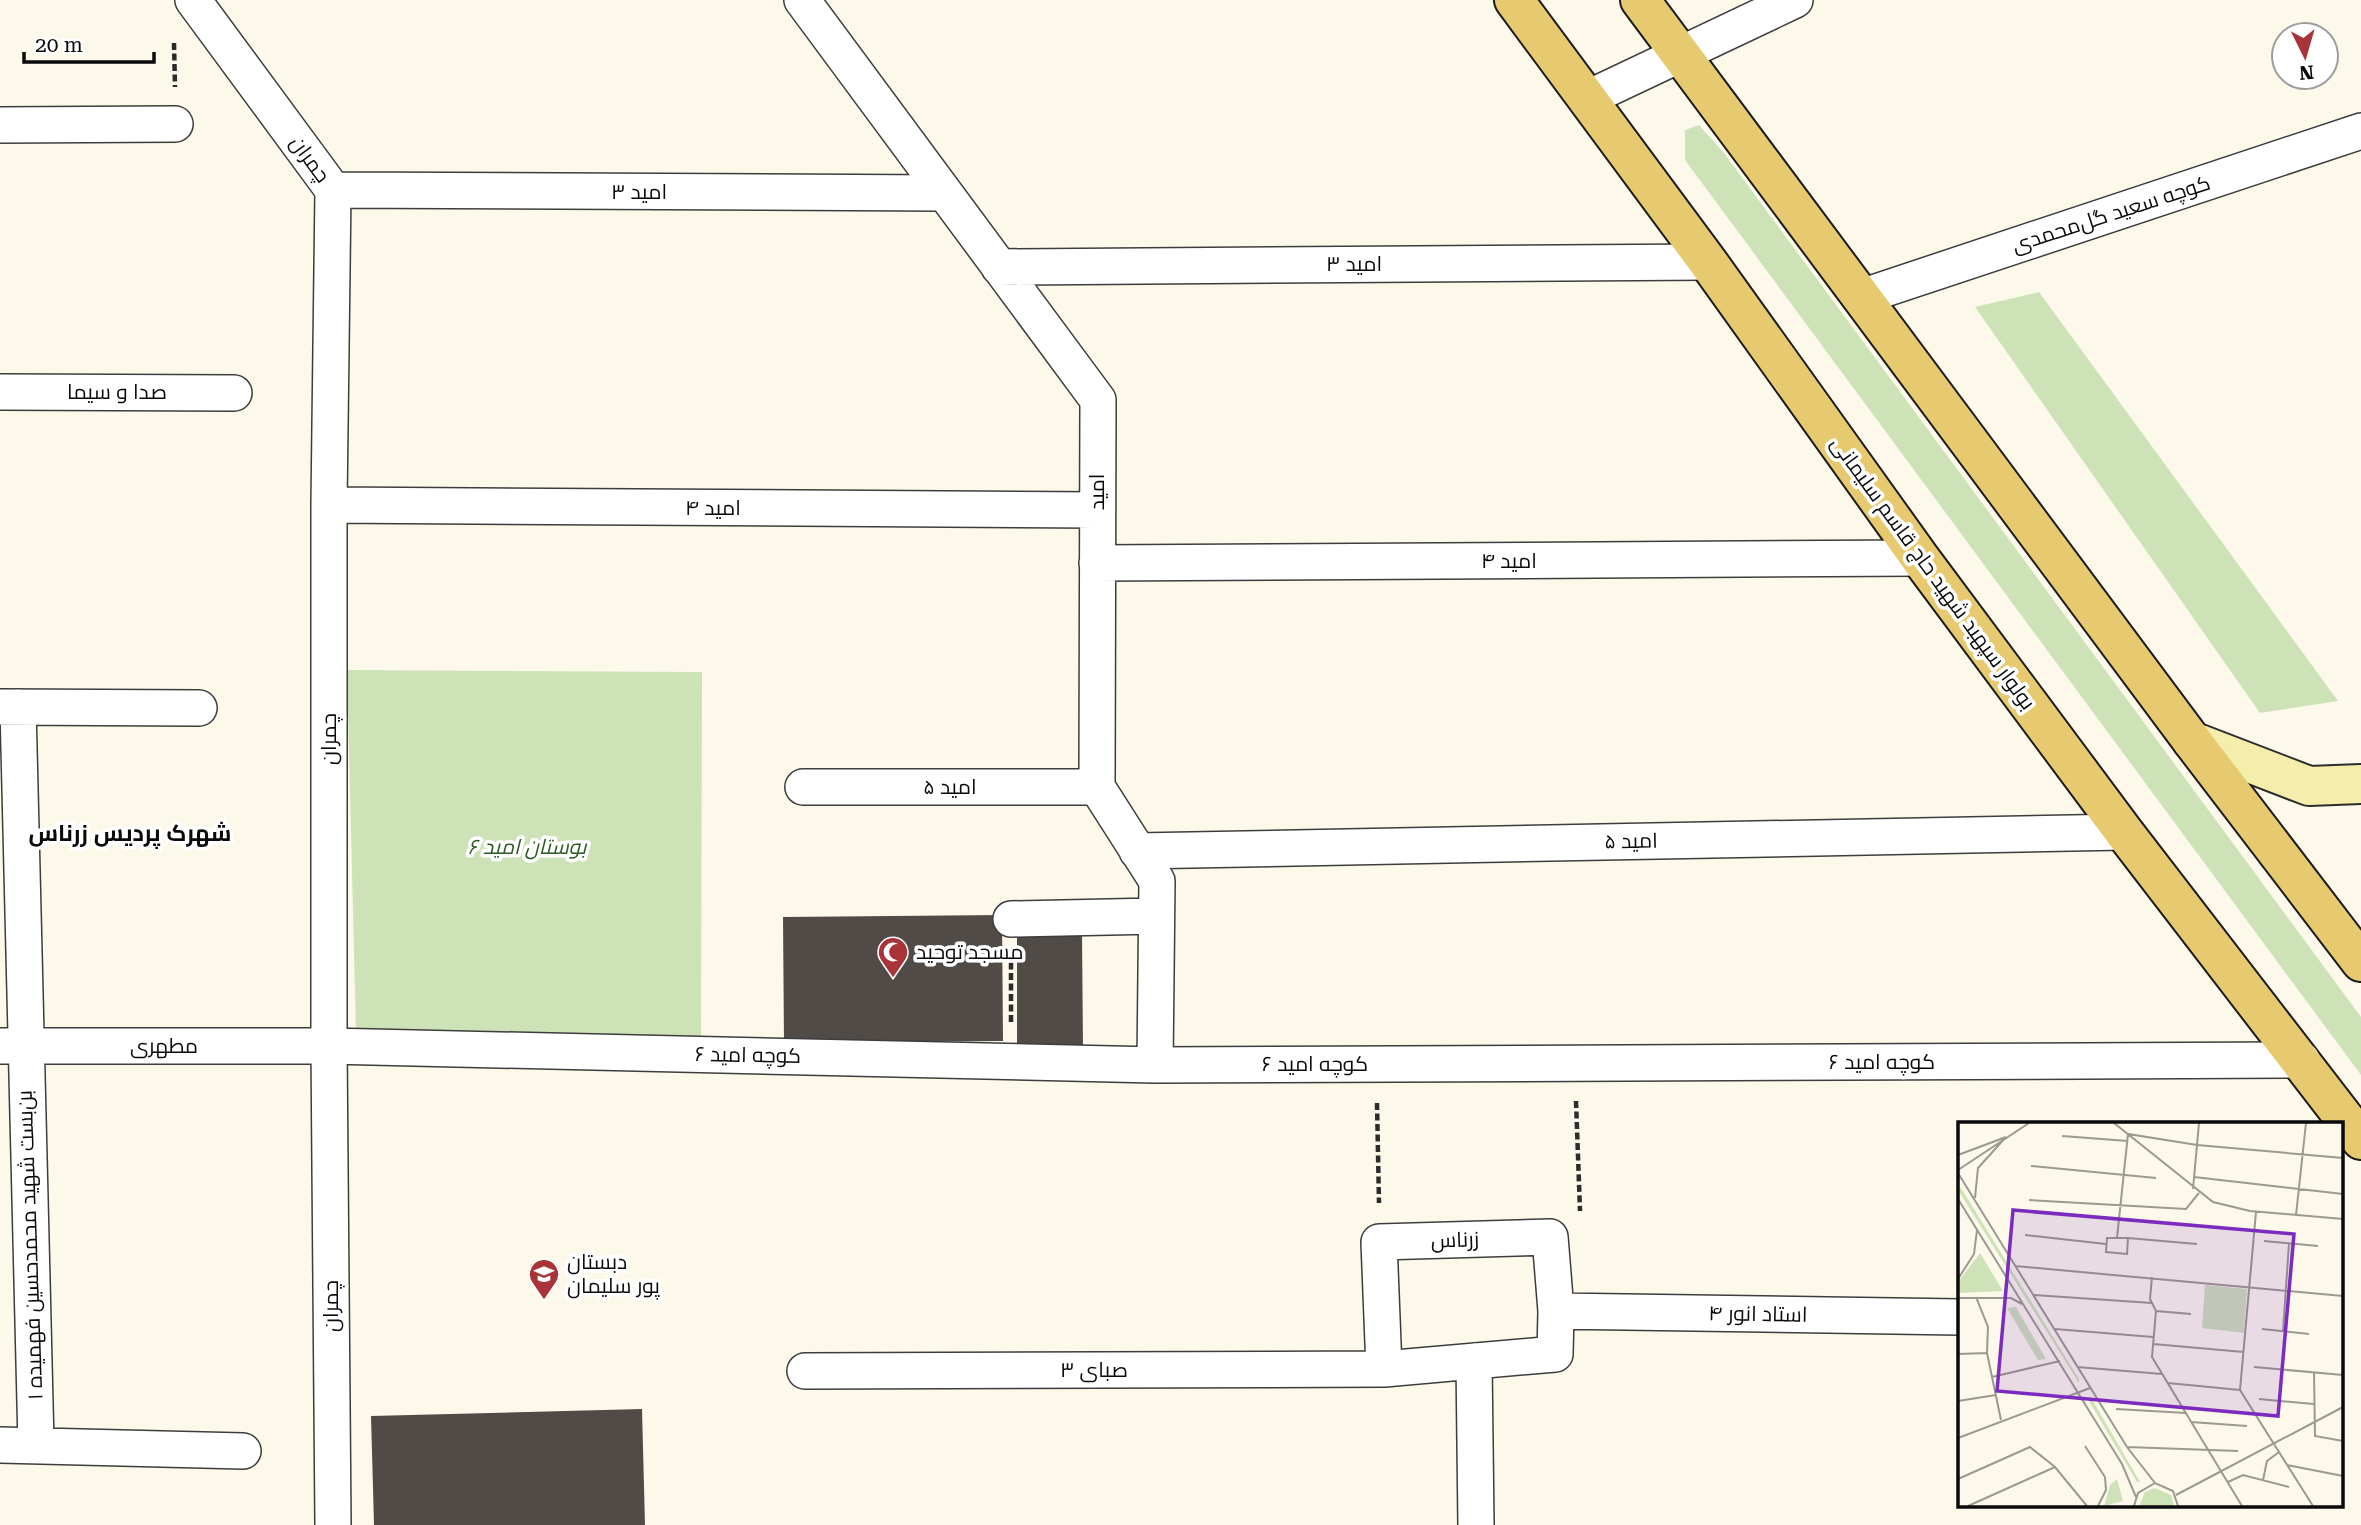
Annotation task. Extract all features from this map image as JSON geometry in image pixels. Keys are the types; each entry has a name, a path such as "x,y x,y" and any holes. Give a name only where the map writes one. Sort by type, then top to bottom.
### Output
{"main road":[{"name":"بولوار سپهبد شهید حاج قاسم سلیمانی","path":"1514,0 1708,262 1920,558 2124,832 2361,1140"},
{"path":"1640,0 2192,741 2361,962"},
{"path":"2192,741 2309,786 2361,784"}],"street":[{"name":"چمران","path":"193,0 333,190 329,505 329,1046 333,1525"},
{"name":"امید","path":"802,0 1098,400 1097,787"},
{"path":"1586,99 1795,0"},
{"path":"0,125 175,124"},
{"name":"کوچه سعید گل‌محمدی","path":"1861,297 2361,131"},
{"name":"امید ۳","path":"333,190 944,193"},
{"name":"امید ۳","path":"999,267 1708,262"},
{"name":"صدا و سیما","path":"0,392 234,393"},
{"name":"امید ۴","path":"329,505 1097,510"},
{"name":"امید ۴","path":"1097,563 1920,558"},
{"path":"9,707 199,708"},
{"name":"بن‌بست شهید محمدحسین فهمیده ۱","path":"9,707 12,1046 36,1444"},
{"name":"امید ۵","path":"803,787 1097,787"},
{"path":"1097,787 1157,881 1155,1065"},
{"name":"امید ۵","path":"1137,851 2124,832"},
{"path":"1011,919 1156,916"},
{"name":"مطهری","path":"12,1046 329,1046"},
{"name":"کوچه امید ۶","path":"329,1046 1155,1065 2302,1060"},
{"path":"1379,1242 1384,1369 1555,1354 1556,1311 1550,1237"},
{"name":"زرناس","path":"1379,1242 1550,1237"},
{"name":"استاد انور ۴","path":"1556,1311 1958,1317"},
{"path":"1474,1361 1476,1525"},
{"name":"صبای ۳","path":"805,1371 1384,1369"},
{"path":"0,1445 243,1451"}],"path":[{"path":"174,41 175,124"},
{"path":"1011,919 1011,1061"},
{"path":"1550,1237 1580,1230 1575,1063"},
{"path":"1377,1064 1379,1242"}],"green space":[{"path":"1699,125 1724,153 2361,1017 2361,1075 1685,160 1685,130"},
{"path":"2039,292 2338,701 2260,713 1975,307"},
{"name":"بوستان امید ۶","path":"347,670 702,672 701,1041 356,1033"}],"building":[{"name":"مسجد توحید","path":"1002,915 1003,1041 784,1043 783,917"},
{"path":"1017,932 1082,932 1083,1049 1017,1050"},
{"path":"642,1409 645,1525 374,1525 371,1416"}],"place":[{"name":"مسجد توحید","path":"893,979"},
{"name":"دبستان پور سلیمان","path":"544,1301"}],"district":[{"name":"شهرک پردیس زرناس","path":"130,833"}]}
